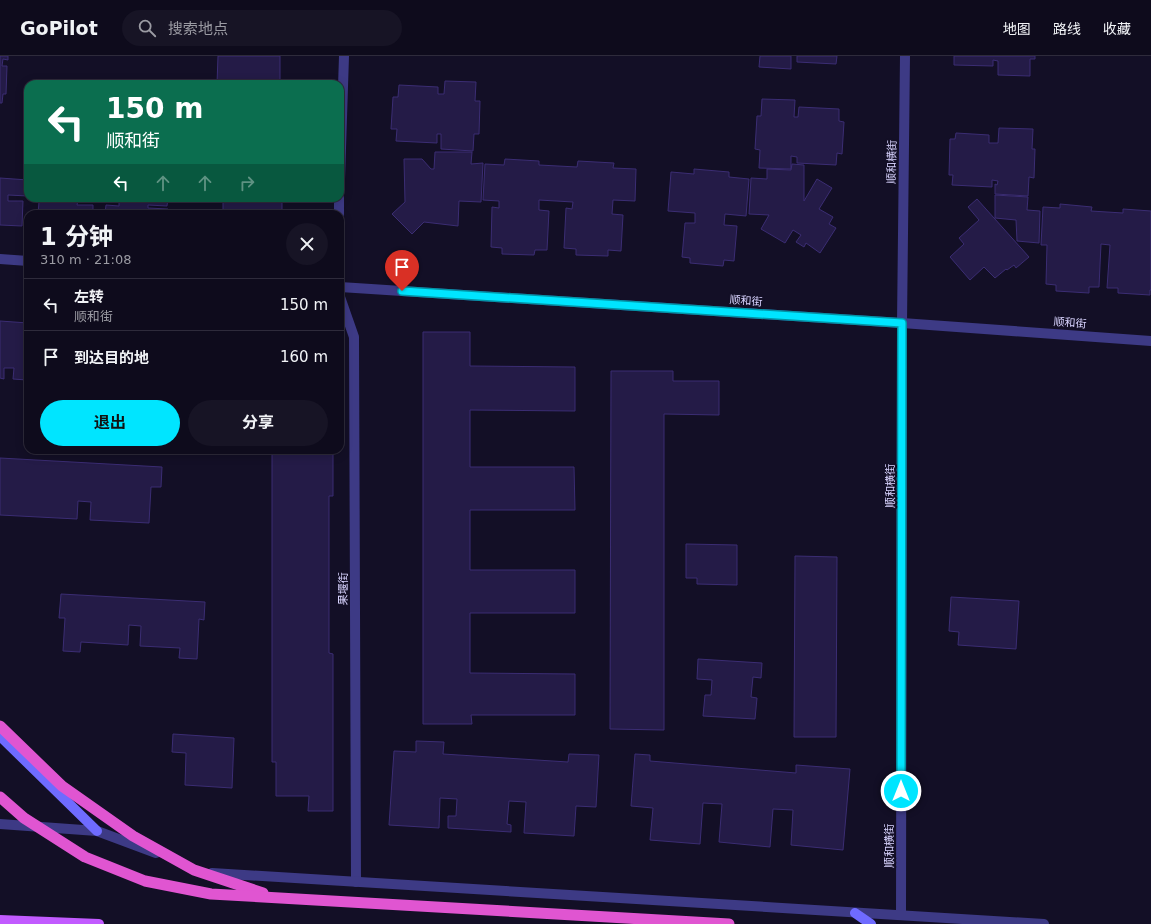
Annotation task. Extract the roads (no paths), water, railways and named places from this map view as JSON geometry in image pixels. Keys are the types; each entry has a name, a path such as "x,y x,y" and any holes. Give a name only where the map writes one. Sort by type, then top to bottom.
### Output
{"highway":[{"path":"0,726 62,786 133,836 194,870 277,898"},
{"path":"0,797 24,818 85,857 145,881 211,894 729,924"}],"main road":[{"path":"0,736 97,831"},
{"path":"855,913 871,924"},
{"path":"0,920 99,924"}],"street":[{"path":"343,80 344,56"},
{"name":"顺和横街","path":"901,915 902,323 905,56"},
{"path":"0,259 24,261"},
{"name":"顺和街","path":"344,287 902,323 1151,341"},
{"name":"果堰街","path":"344,309 354,338 356,882"},
{"path":"0,824 97,831 213,874 1044,924"}]}
